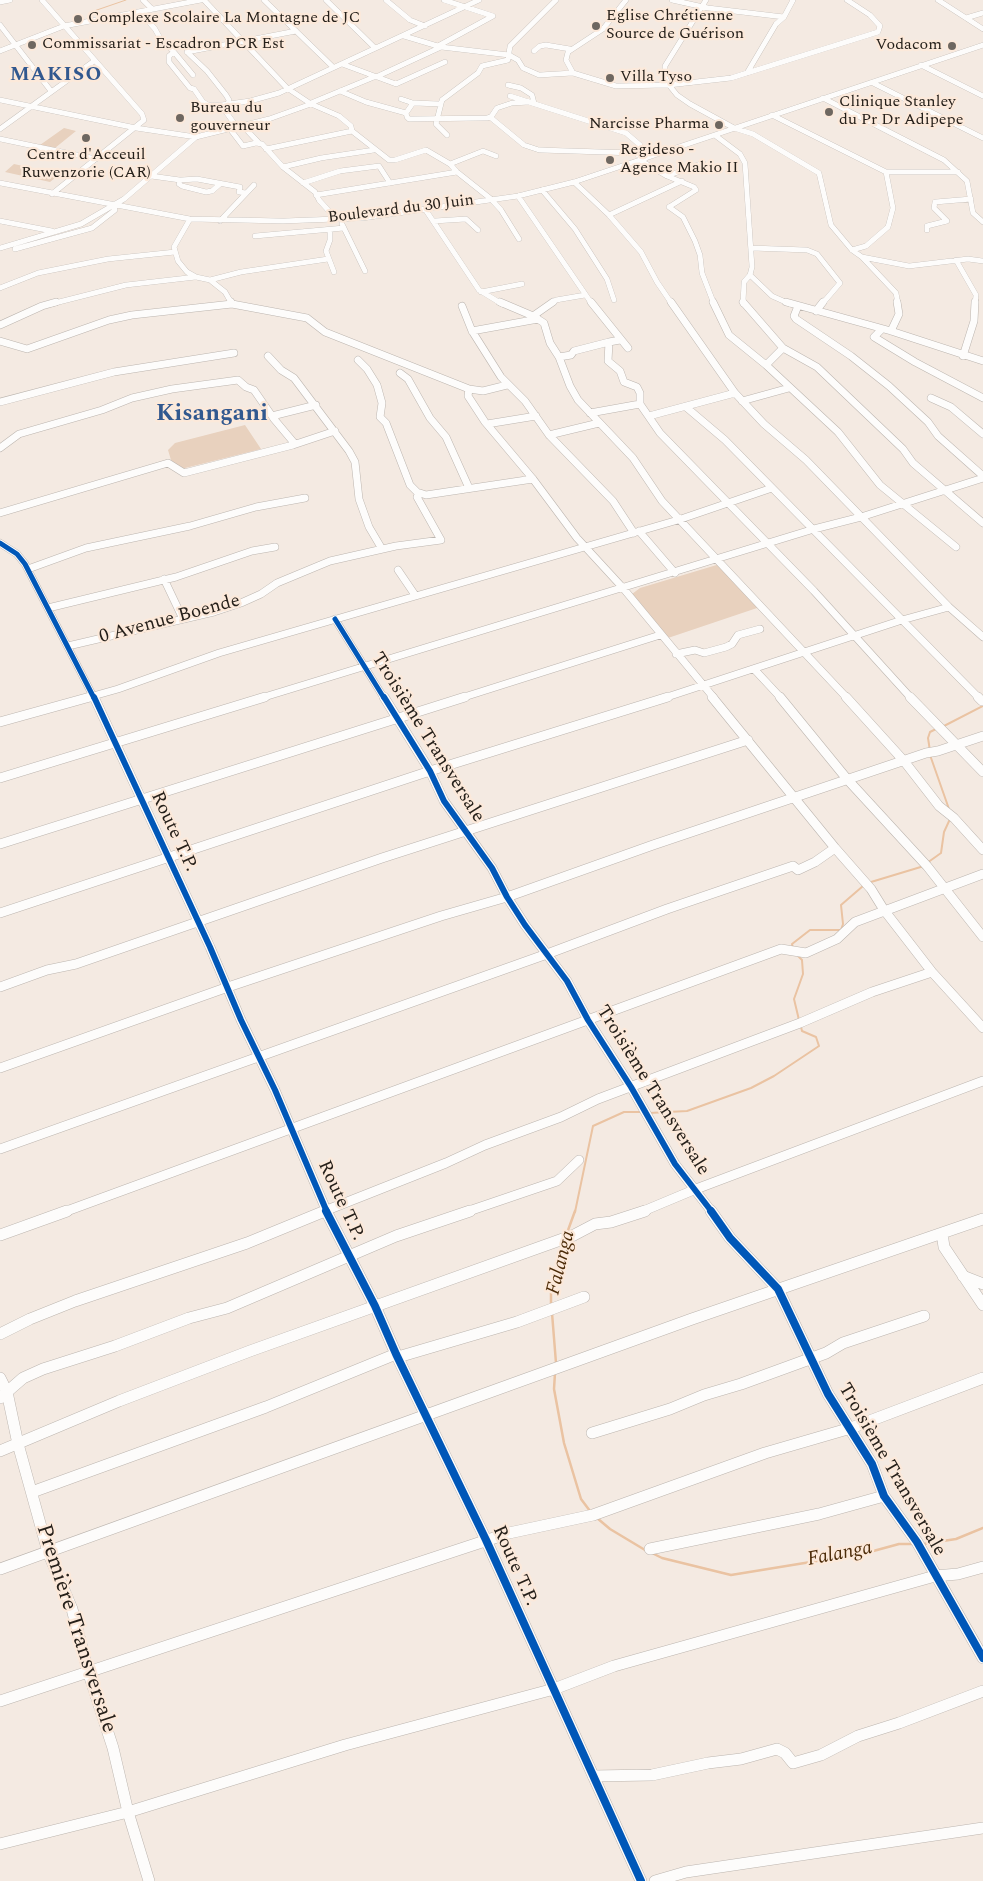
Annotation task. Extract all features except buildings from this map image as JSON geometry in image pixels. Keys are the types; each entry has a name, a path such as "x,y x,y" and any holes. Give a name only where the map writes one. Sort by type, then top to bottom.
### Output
{"street":[{"path":"0,2 10,0"},
{"path":"42,0 142,114 144,120 52,194"},
{"path":"142,0 152,9"},
{"path":"0,51 64,26 203,0 287,88 311,103 339,116 351,126 352,131 374,150 393,161 426,150 450,164 457,172 491,199 501,210 519,239"},
{"path":"264,0 334,67"},
{"path":"326,0 375,48"},
{"path":"386,0 410,20 425,26"},
{"path":"0,100 136,128 196,137 276,117 375,77 440,46 493,16 444,0"},
{"path":"174,52 169,56 169,62 203,102 208,105 264,98 404,36 479,0"},
{"path":"447,135 438,127 436,119 446,96 478,72 482,66 505,61 509,58 510,46 516,39 520,38 530,23 556,0"},
{"path":"573,73 566,60 570,49 603,29 626,0"},
{"path":"672,0 701,7 784,17"},
{"path":"706,0 683,45 676,46 665,66 665,77 669,85 683,100 734,128 752,134 819,173 828,220 835,231 896,293 899,314 891,331"},
{"path":"696,22 712,0"},
{"path":"746,73 776,24 784,17 793,0"},
{"path":"404,36 440,46 509,55 518,60 523,68 539,75 573,73 616,86 669,85 722,80 878,32 880,26 870,15 848,0"},
{"path":"938,0 983,29"},
{"path":"140,12 195,78 184,79"},
{"path":"966,18 983,13"},
{"path":"0,26 51,91"},
{"path":"228,104 228,97 207,71 187,52 296,31"},
{"path":"534,50 546,45 570,49"},
{"name":"Boulevard du 30 Juin","path":"0,183 190,220 220,221 338,220 518,196 574,182 643,160 983,45"},
{"path":"324,58 399,84 446,62"},
{"path":"0,129 94,61"},
{"path":"921,66 983,96"},
{"path":"193,75 207,71"},
{"path":"873,83 983,138"},
{"path":"508,85 521,88 532,95 532,102"},
{"path":"340,91 366,102 406,113 409,119 490,117 524,144 540,150 635,153 667,176 694,187 696,190 683,200 669,207 683,217 695,241 700,255 702,273 724,328 729,335 838,432 872,476 956,547"},
{"path":"510,96 626,133 640,145 640,149 635,153"},
{"path":"823,98 934,154 959,172 969,185 973,213 983,222"},
{"path":"401,99 413,103 441,104"},
{"path":"490,117 497,108 512,103 532,102"},
{"path":"406,113 413,103"},
{"path":"220,105 236,124 243,146 259,144"},
{"path":"772,115 886,172 959,172"},
{"path":"236,127 266,149 283,167 315,192 344,228 365,271"},
{"path":"266,149 352,131"},
{"path":"716,136 740,154 745,164 752,268 750,275 744,282 743,303 783,348 817,367 833,380 903,449 913,463 983,523"},
{"path":"0,248 81,224 124,199 196,137"},
{"path":"0,139 96,159"},
{"path":"283,167 321,158 374,150"},
{"path":"450,164 483,151 496,156"},
{"path":"667,176 703,163"},
{"path":"303,183 340,171 379,166 390,183"},
{"path":"316,195 457,172"},
{"path":"852,250 866,246 888,227 893,208 886,172"},
{"path":"151,176 180,180 197,179 240,187 239,192 246,193"},
{"path":"180,180 179,184 182,186 206,192 212,191 220,184"},
{"path":"609,215 682,181"},
{"path":"574,182 609,215 641,252 657,282 742,401 764,424 806,460 949,607 983,637"},
{"path":"220,221 254,185"},
{"path":"542,190 575,229 606,279 614,300"},
{"path":"518,196 585,295 628,348"},
{"path":"927,230 927,226 947,222 934,208 933,204 935,202 971,199"},
{"path":"0,254 92,228 103,222 115,210 114,204"},
{"path":"425,209 481,292 544,323 550,343 559,357 570,386 590,413 632,458 654,491 678,520 718,559 805,651 904,761 939,806 951,815 983,850"},
{"path":"434,221 466,219 478,230"},
{"path":"190,220 179,235 174,247 182,266 196,278"},
{"path":"0,221 54,232"},
{"path":"255,236 344,228"},
{"path":"330,230 330,240 326,251 334,272"},
{"path":"751,248 815,252 840,283 816,311"},
{"path":"106,252 108,259"},
{"path":"0,288 38,273 108,259 175,252"},
{"path":"862,257 909,266 968,259 983,262"},
{"path":"0,324 42,306 126,286 196,278 210,280 241,272 328,259"},
{"path":"956,260 976,295 974,321 963,356"},
{"path":"750,275 772,296 798,306 891,331 983,361"},
{"path":"210,280 225,292 232,304"},
{"path":"481,292 522,284"},
{"path":"472,331 536,318 556,300 585,295"},
{"path":"0,341 27,348 75,330 124,316 232,304 307,318 325,332 468,389 483,391 507,384"},
{"path":"462,306 472,331 507,384 536,416 549,435 613,501 636,532 675,573"},
{"path":"0,778 814,529 861,517 983,477 938,436 928,422 889,386 851,356 796,319 794,316 798,306"},
{"path":"882,329 874,337 915,362 983,398"},
{"path":"559,357 571,355 574,351 581,348 620,340"},
{"path":"610,342 608,361 620,371 624,382 637,387 640,393 640,404 660,433 726,503 814,591 854,637 983,772"},
{"path":"766,366 783,348"},
{"path":"0,402 114,372 234,353"},
{"path":"268,356 281,370 294,378 335,431 355,462 359,499 369,527 382,549"},
{"path":"358,360 377,385 382,403 380,417 386,423 410,485 420,494 426,495 533,479"},
{"path":"400,373 408,379 433,422 446,437 469,488"},
{"path":"0,448 19,434 102,410 125,400 172,389 229,380 238,380 246,387 250,387 295,444"},
{"path":"742,401 789,388"},
{"path":"468,389 468,396 487,424 533,479 584,547 623,588 834,848 871,889 884,910 932,972 983,1028"},
{"path":"649,416 735,393"},
{"path":"931,398 951,407 983,434"},
{"path":"590,413 640,404"},
{"path":"272,416 289,414 316,405"},
{"path":"686,407 725,440 982,701"},
{"path":"487,424 536,416"},
{"path":"549,435 599,423"},
{"path":"0,513 168,463 184,473 295,444 335,431"},
{"path":"0,722 118,689 219,653 678,520 772,488"},
{"name":"0 Avenue Boende","path":"68,646 183,619 241,603 261,594 277,582 317,565 382,549 440,540 417,497 420,494"},
{"path":"28,569 86,548 122,538 190,526 256,507 305,498"},
{"name":"Route T.P.","path":"0,542 17,554 28,569 93,695 228,987 326,1211 376,1306 397,1356 486,1540 641,1881"},
{"path":"48,608 164,579 252,551 275,547"},
{"path":"398,570 415,595"},
{"path":"164,579 183,619"},
{"path":"0,913 430,771 703,686 902,620 949,607"},
{"name":"Troisième Transversale","path":"335,619 430,771 444,801 468,832 492,868 507,897 567,981 588,1020 631,1087 675,1164 696,1189 730,1238 778,1290 828,1394 872,1464 884,1496 917,1542 983,1658"},
{"path":"676,654 692,650 704,653 726,647 732,644 738,634 760,629"},
{"path":"0,844 660,635"},
{"path":"754,668 794,712 847,779 925,864 983,937"},
{"path":"0,1068 228,987 441,916 507,897 847,779 983,736"},
{"path":"0,987 47,970 76,964 382,858 468,832 748,740"},
{"path":"0,1149 793,866 798,870 815,862 834,848"},
{"path":"0,1234 781,949 806,953 837,939 855,922 983,874"},
{"path":"0,1334 30,1319 75,1301 247,1243 446,1163 485,1145 561,1116 598,1099 800,1023 872,992 932,972"},
{"path":"0,1451 119,1400 553,1241 574,1235 595,1224 611,1222 656,1207 696,1189 983,1081"},
{"path":"3,1395 23,1378 43,1369 115,1346 189,1318 227,1308 396,1236 557,1181 579,1160"},
{"path":"0,1570 894,1248 983,1219"},
{"path":"942,1233 944,1247 983,1305"},
{"path":"963,1276 983,1284"},
{"path":"32,1492 266,1407 397,1356 517,1322 584,1297"},
{"path":"592,1433 670,1409 704,1395 741,1384 834,1349 843,1342 924,1316"},
{"name":"Première Transversale","path":"0,1378 3,1395 48,1552 72,1609 88,1671 113,1748 128,1812 149,1881"},
{"path":"0,1702 88,1671 486,1540 593,1514 765,1453 851,1428 983,1378"},
{"path":"650,1549 818,1514 884,1496"},
{"path":"0,1844 128,1812 345,1745 554,1689 614,1666 798,1616 935,1576 958,1574 983,1567"},
{"path":"593,1776 652,1775 708,1763 741,1759 777,1749 785,1753 793,1763 821,1755 858,1736 899,1723 983,1691"},
{"path":"655,1881 686,1872 983,1828"}],"shaded area":[{"path":"64,128 76,131 55,148 40,145"},
{"path":"14,164 60,174 50,182 5,172"},
{"path":"245,425 261,449 185,468 179,468 171,460 168,450 175,443"},
{"path":"720,564 760,607 668,638 632,594 640,588"}],"waterway":[{"path":"91,12 126,0"},
{"name":"Falanga","path":"942,727 983,706"},
{"name":"Falanga","path":"930,751 928,738 930,732 938,728"},
{"name":"Falanga","path":"930,755 949,809"},
{"name":"Falanga","path":"927,863 941,853 944,832 950,819"},
{"name":"Falanga","path":"871,882 924,866"},
{"name":"Falanga","path":"793,948 792,944 810,930 841,930 843,924 841,905 863,886"},
{"name":"Falanga","path":"798,956 802,960 803,974 794,999 799,1020"},
{"name":"Falanga","path":"649,1113 687,1111 751,1088 774,1076 819,1046 816,1037 802,1031 801,1027"},
{"name":"Falanga","path":"575,1212 593,1126 624,1112 642,1112"},
{"name":"Falanga","path":"567,1233 575,1211"},
{"name":"Falanga","path":"551,1303 551,1293 565,1243"},
{"name":"Falanga","path":"552,1313 556,1363"},
{"name":"Falanga","path":"555,1373 554,1389 564,1443 581,1499 590,1511"},
{"name":"Falanga","path":"597,1518 610,1529 645,1550"},
{"name":"Falanga","path":"923,1544 956,1539 983,1528"},
{"name":"Falanga","path":"652,1553 662,1558 731,1575 866,1553 899,1544 913,1544"}],"cycle path":[{"path":"0,543 17,554 25,564 93,695 210,947 241,1020 275,1090 326,1211 375,1306 396,1354 486,1540 641,1881"},
{"path":"335,619 430,771 444,801 492,868 507,897 525,925 567,981 588,1020 631,1087 675,1164 696,1189 730,1238 778,1289 828,1394 872,1464 884,1496 917,1542 983,1658"}],"place":[{"name":"Complexe Scolaire La Montagne de JC","path":"78,19"},
{"name":"Eglise Chrétienne Source de Guérison","path":"596,26"},
{"name":"Commissariat - Escadron PCR Est","path":"32,45"},
{"name":"Vodacom","path":"952,46"},
{"name":"Villa Tyso","path":"610,78"},
{"name":"Clinique Stanley du Pr Dr Adipepe","path":"829,112"},
{"name":"Bureau du gouverneur","path":"180,118"},
{"name":"Narcisse Pharma","path":"719,125"},
{"name":"Centre d'Acceuil Ruwenzorie (CAR)","path":"86,138"},
{"name":"Regideso - Agence Makio II","path":"610,160"}],"district":[{"name":"MAKISO","path":"56,76"},
{"name":"Kisangani","path":"212,415"}]}
